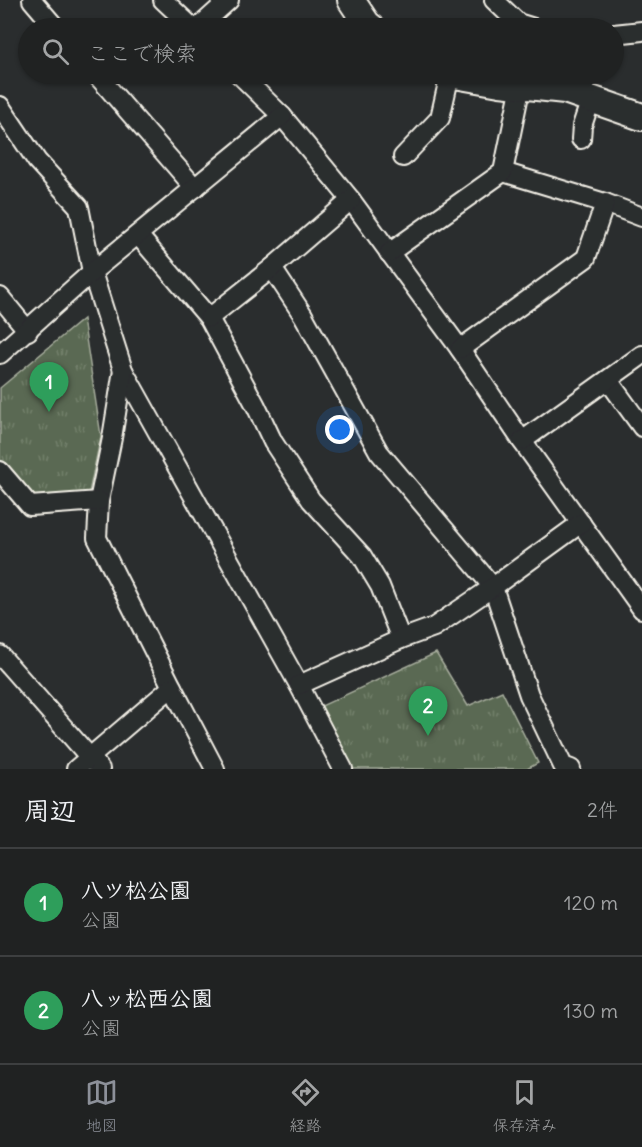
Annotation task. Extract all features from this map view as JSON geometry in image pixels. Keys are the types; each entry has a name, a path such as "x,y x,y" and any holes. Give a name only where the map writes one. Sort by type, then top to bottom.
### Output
{"street":[{"path":"32,0 47,18"},
{"path":"163,0 182,18"},
{"path":"209,18 230,0"},
{"path":"351,0 363,18"},
{"path":"495,0 514,18"},
{"path":"624,33 642,31"},
{"path":"105,84 195,188"},
{"path":"249,84 282,116 351,200 460,349 522,441 642,609"},
{"path":"404,157 440,118 447,84"},
{"path":"503,172 508,84"},
{"path":"527,84 565,90 642,117"},
{"path":"581,139 582,126 591,99"},
{"path":"0,106 37,161 79,207 92,272 123,370 343,769"},
{"path":"0,354 92,272 282,116"},
{"path":"503,172 605,203 642,217"},
{"path":"389,254 503,172"},
{"path":"209,318 272,268 351,200"},
{"path":"460,349 586,258 605,203"},
{"path":"138,235 209,318 273,442 311,500 362,556 380,586 401,639"},
{"path":"272,268 303,315 379,452 493,587 529,695 563,768"},
{"path":"0,297 28,331"},
{"path":"522,441 642,355"},
{"path":"123,370 99,501 97,538 215,769"},
{"path":"608,380 642,428"},
{"path":"0,471 30,506 99,501"},
{"path":"298,686 401,639 434,627 581,523"},
{"path":"0,655 95,763"},
{"path":"76,769 95,763 172,687"}],"green space":[{"path":"83,319 101,436 87,502 38,509 0,463 0,388"},
{"path":"436,653 468,706 502,691 538,763 527,769 349,769 317,708"}],"place":[{"name":"八ツ松公園","path":"49,412"},
{"name":"八ッ松西公園","path":"428,736"}]}
